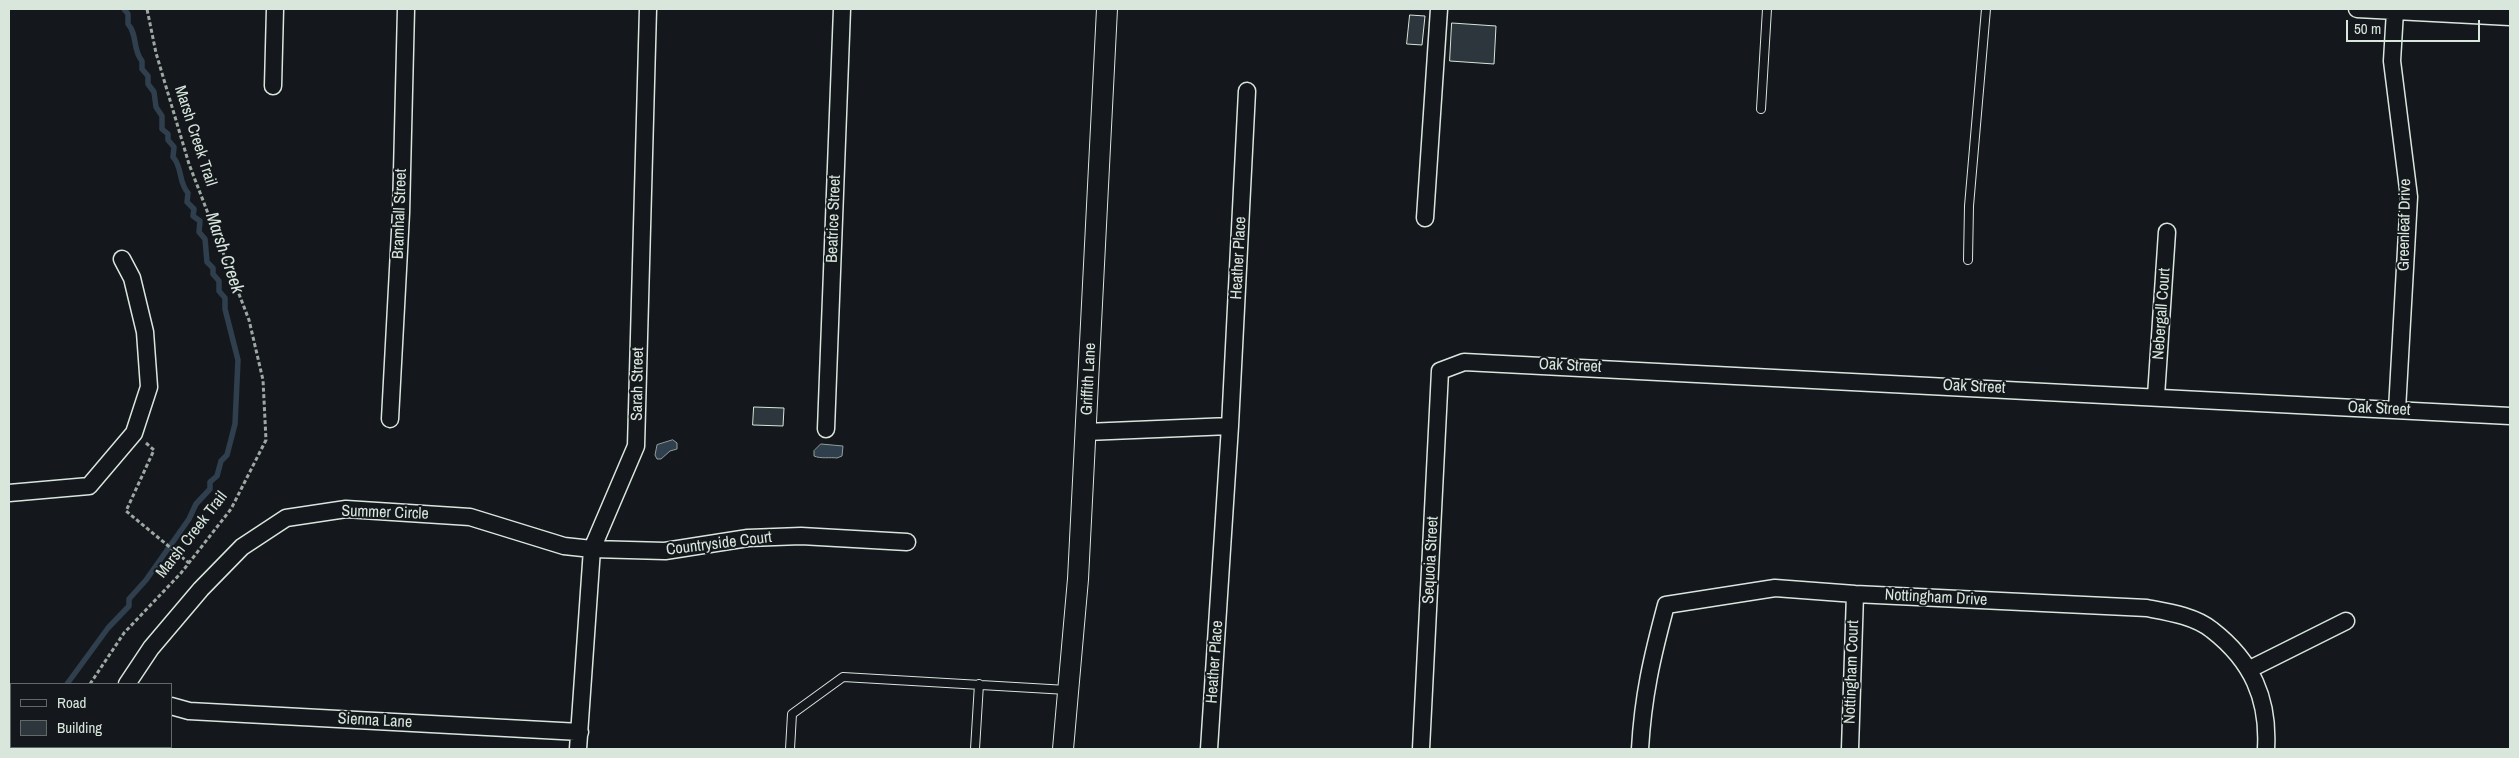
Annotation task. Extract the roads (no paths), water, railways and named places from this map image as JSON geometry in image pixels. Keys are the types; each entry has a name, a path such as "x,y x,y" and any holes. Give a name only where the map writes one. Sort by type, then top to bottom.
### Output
{"street":[{"path":"273,86 276,9"},
{"name":"Bramhall Street","path":"390,419 401,213 406,9"},
{"name":"Sarah Street","path":"578,749 592,549 636,446 648,9"},
{"name":"Beatrice Street","path":"826,429 842,9"},
{"name":"Griffith Lane","path":"1064,749 1078,579 1107,9"},
{"path":"1426,218 1439,9"},
{"path":"2357,9 2510,17"},
{"name":"Greenleaf Drive","path":"2395,11 2392,61 2409,197 2397,410"},
{"name":"Heather Place","path":"1209,749 1230,426 1247,91"},
{"name":"Nebergall Court","path":"2156,396 2168,232"},
{"path":"9,493 89,486 134,433 148,387 145,332 132,278 122,259"},
{"name":"Oak Street","path":"1440,371 1464,362 1505,363 2510,416"},
{"name":"Sequoia Street","path":"1421,749 1440,371"},
{"path":"1086,432 1230,426"},
{"name":"Summer Circle","path":"128,683 151,648 201,588 242,547 286,518 346,509 470,517 564,546 592,549"},
{"name":"Countryside Court","path":"592,549 665,552 756,537 800,536 907,542"},
{"name":"Nottingham Drive","path":"1640,749 1642,708 1647,676 1666,605 1775,588 1855,594 2147,608 2178,614 2211,629 2250,669 2264,701 2266,749"},
{"name":"Nottingham Court","path":"1850,749 1855,594"},
{"path":"2250,669 2346,621"},
{"name":"Sienna Lane","path":"172,706 189,711 580,732"}],"lane":[{"path":"1761,108 1767,9"},
{"path":"1968,260 1969,206 1986,9"},
{"path":"790,749 792,714 843,677 1069,690"},
{"path":"974,749 978,684"}],"water":[{"path":"673,440 677,443 677,449 670,451 661,459 657,459 655,455 657,445"},
{"path":"821,444 843,446 842,456 837,458 814,456 814,451"}],"waterway":[{"name":"Marsh Creek","path":"68,683 108,628 129,606 129,599 146,580 189,519 196,504 210,489 210,482 217,476 221,461 227,455 235,424 238,360 225,309 225,298 219,291 219,281 213,274 213,268 207,262 205,239 199,232 200,221 193,216 194,209 187,202 188,193 173,157 174,147 168,140 168,134 162,129 162,116 156,107 154,92 148,84 148,76 142,69 142,61 128,24 128,14 124,9"}]}
